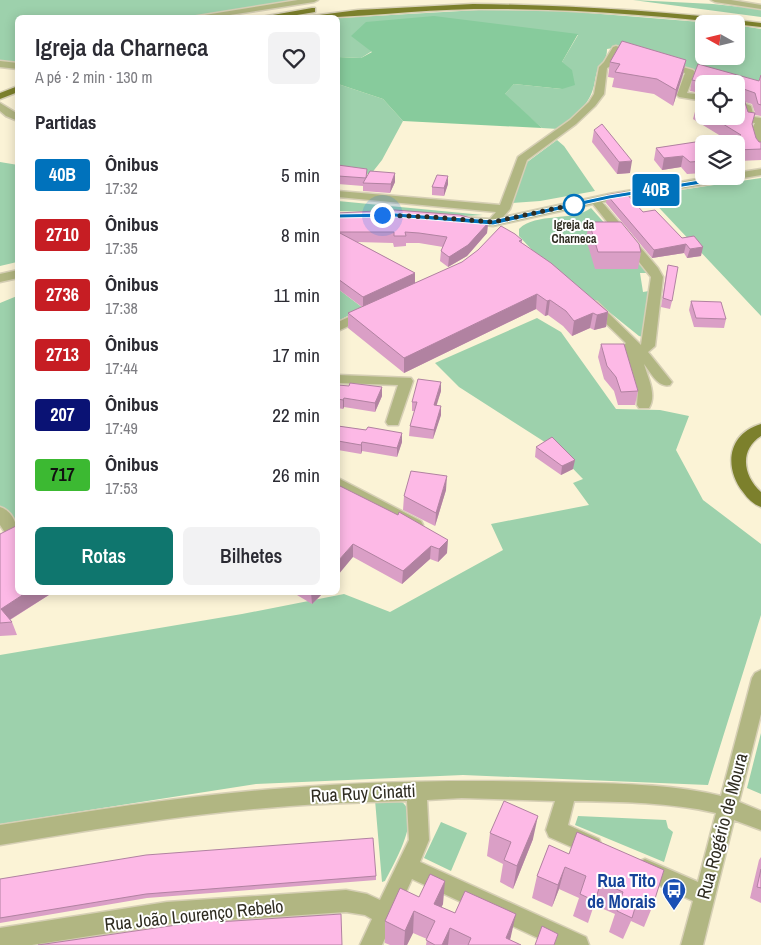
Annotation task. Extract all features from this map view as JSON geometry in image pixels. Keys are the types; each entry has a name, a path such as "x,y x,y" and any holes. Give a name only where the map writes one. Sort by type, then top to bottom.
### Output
{"main road":[{"path":"285,15 410,0"},
{"path":"574,0 690,9 761,18"},
{"path":"333,15 420,7 505,5 600,8 761,25"},
{"path":"0,87 15,82"},
{"path":"0,96 15,91"},
{"path":"761,429 743,442 737,462 745,484 761,501"}],"street":[{"path":"211,15 314,0"},
{"path":"715,0 761,7"},
{"path":"501,231 504,209 522,159 573,122 592,104 599,94 603,66 608,64 616,49 690,72 682,95 695,97"},
{"path":"0,64 15,66"},
{"path":"745,107 748,108 749,120 761,121"},
{"path":"4,114 15,120"},
{"path":"761,121 755,129 756,139 761,151"},
{"path":"745,175 761,172"},
{"path":"449,218 501,231 595,200 695,183"},
{"path":"340,194 504,209"},
{"path":"595,200 657,276 648,346 640,352"},
{"path":"0,278 15,275"},
{"path":"584,297 613,321 665,382"},
{"path":"340,326 373,310"},
{"path":"630,339 645,391 644,405"},
{"path":"340,379 406,381 393,422"},
{"path":"340,484 425,530"},
{"path":"0,513 10,534"},
{"name":"Rua Rogério de Moura","path":"696,943 704,895 761,678"},
{"name":"Rua Ruy Cinatti","path":"0,835 120,816 206,805 417,790 462,789 645,794 691,798 727,807"},
{"path":"370,945 408,867 420,834 417,790"},
{"path":"567,792 556,830 704,895"},
{"path":"727,807 761,821"},
{"path":"408,867 578,945"},
{"name":"Rua João Lourenço Rebelo","path":"0,939 167,913 346,901 367,905 385,914"}],"green space":[{"path":"0,0 305,0 203,15 15,15 15,65 0,63"},
{"path":"633,0 713,4 761,9 761,17"},
{"path":"479,10 564,11 695,22 695,65 745,65 745,26 761,29 761,76 755,91 745,88 745,75 706,75 619,47 607,49 586,103 558,129 542,128 504,95 514,84 562,89 562,62 578,35 372,51 361,58 340,57 340,18"},
{"path":"434,16 578,34 562,62 572,70 575,85 562,89 514,84 505,94 542,128 403,121 383,99 340,85 340,57 361,58 372,52 351,36 366,22"},
{"path":"340,85 383,99 403,121 382,160 371,174 340,172"},
{"path":"557,140 564,146 595,191 540,201 512,203 526,163"},
{"path":"0,162 15,164 15,262 0,266"},
{"path":"761,178 761,316 647,195 714,185 745,185 745,180"},
{"path":"340,201 483,215 466,216 340,211"},
{"path":"591,208 649,273 640,273 643,292 649,291 643,337 639,336 532,250 519,236 519,229 526,224 575,215"},
{"path":"340,291 363,308 340,320"},
{"path":"15,297 15,522 0,506 0,303"},
{"path":"537,318 561,332 616,409 660,410 689,416 676,450 703,500 761,544 761,615 708,785 463,775 256,784 0,824 0,655 242,614 344,594 390,612 503,550 491,524 589,505 573,483 583,479 551,446 459,387 435,363"},
{"path":"761,733 761,794 747,788"},
{"path":"375,800 399,800 407,809 409,818 408,829 399,853 385,881 382,882"},
{"path":"578,816 666,820 668,828 673,832 664,862 575,825"},
{"path":"441,822 467,833 451,871 424,858"}],"building":[{"path":"622,41 686,60 676,90 657,79 615,72 620,64 610,62"},
{"path":"698,65 737,75 695,75 695,81 692,80"},
{"path":"761,75 761,105 758,104 755,93 745,89 745,77 759,81"},
{"path":"745,102 748,112 755,113 752,124 756,138 761,142 761,149 745,150 745,135 741,135 725,125 745,125"},
{"path":"602,124 632,161 619,162 594,130"},
{"path":"695,142 695,162 690,162 683,156 664,158 656,148"},
{"path":"340,165 367,169 366,178 340,176"},
{"path":"370,171 395,173 391,184 363,183"},
{"path":"437,175 448,176 444,188 432,187"},
{"path":"625,192 643,212 655,210 682,238 694,236 703,247 690,249 686,244 654,250 607,195"},
{"path":"395,210 460,215 488,223 468,245 449,257 441,251 447,237 405,232 406,236 394,236 394,232 340,232 340,213"},
{"path":"589,222 621,222 639,244 641,252 598,252"},
{"path":"501,226 515,234 522,240 519,241 551,263 608,312 597,315 593,313 574,321 566,311 537,294 404,358 348,313 462,262 478,250"},
{"path":"340,233 415,273 363,297 340,280"},
{"path":"668,265 678,267 672,301 663,298"},
{"path":"691,301 721,302 726,319 696,318"},
{"path":"601,344 624,344 638,391 621,392 616,377 607,366"},
{"path":"418,379 441,382 434,405 441,406 434,430 410,426 417,402 412,402"},
{"path":"350,383 382,387 375,403 344,398 343,400 340,399 340,385 349,386"},
{"path":"340,426 366,430 368,427 402,433 397,448 362,442 361,445 340,441"},
{"path":"552,437 575,460 562,466 536,447"},
{"path":"411,471 447,476 436,513 404,496"},
{"path":"340,486 398,515 399,512 448,540 439,549 431,546 403,571 353,544 340,559"},
{"path":"15,526 15,595 22,595 1,609 12,622 0,623 0,534"},
{"path":"504,801 538,816 517,866 504,860 511,842 490,833"},
{"path":"577,832 664,870 653,905 638,898 632,918 617,911 623,892 601,882 595,901 580,894 586,876 565,867 558,885 537,876 549,845 569,854"},
{"path":"373,838 376,876 146,894 0,918 0,879 146,855"},
{"path":"761,869 761,888 757,887"},
{"path":"430,874 445,881 434,904 455,913 465,891 516,914 506,938 521,945 468,945 471,938 450,928 442,945 435,945 426,940 435,921 414,911 405,931 385,921 400,888 419,897"},
{"path":"341,914 342,945 38,945 218,919 218,922"},
{"path":"542,926 558,934 554,945 535,945"}],"bus line":[{"name":"40B","path":"340,216 395,215 493,222 609,197 695,183"}],"place":[{"name":"Igreja da Charneca","path":"574,205"},
{"name":"Rua Tito de Morais","path":"674,911"}],"route":[{"path":"382,215 493,222 576,204 574,205"}]}
